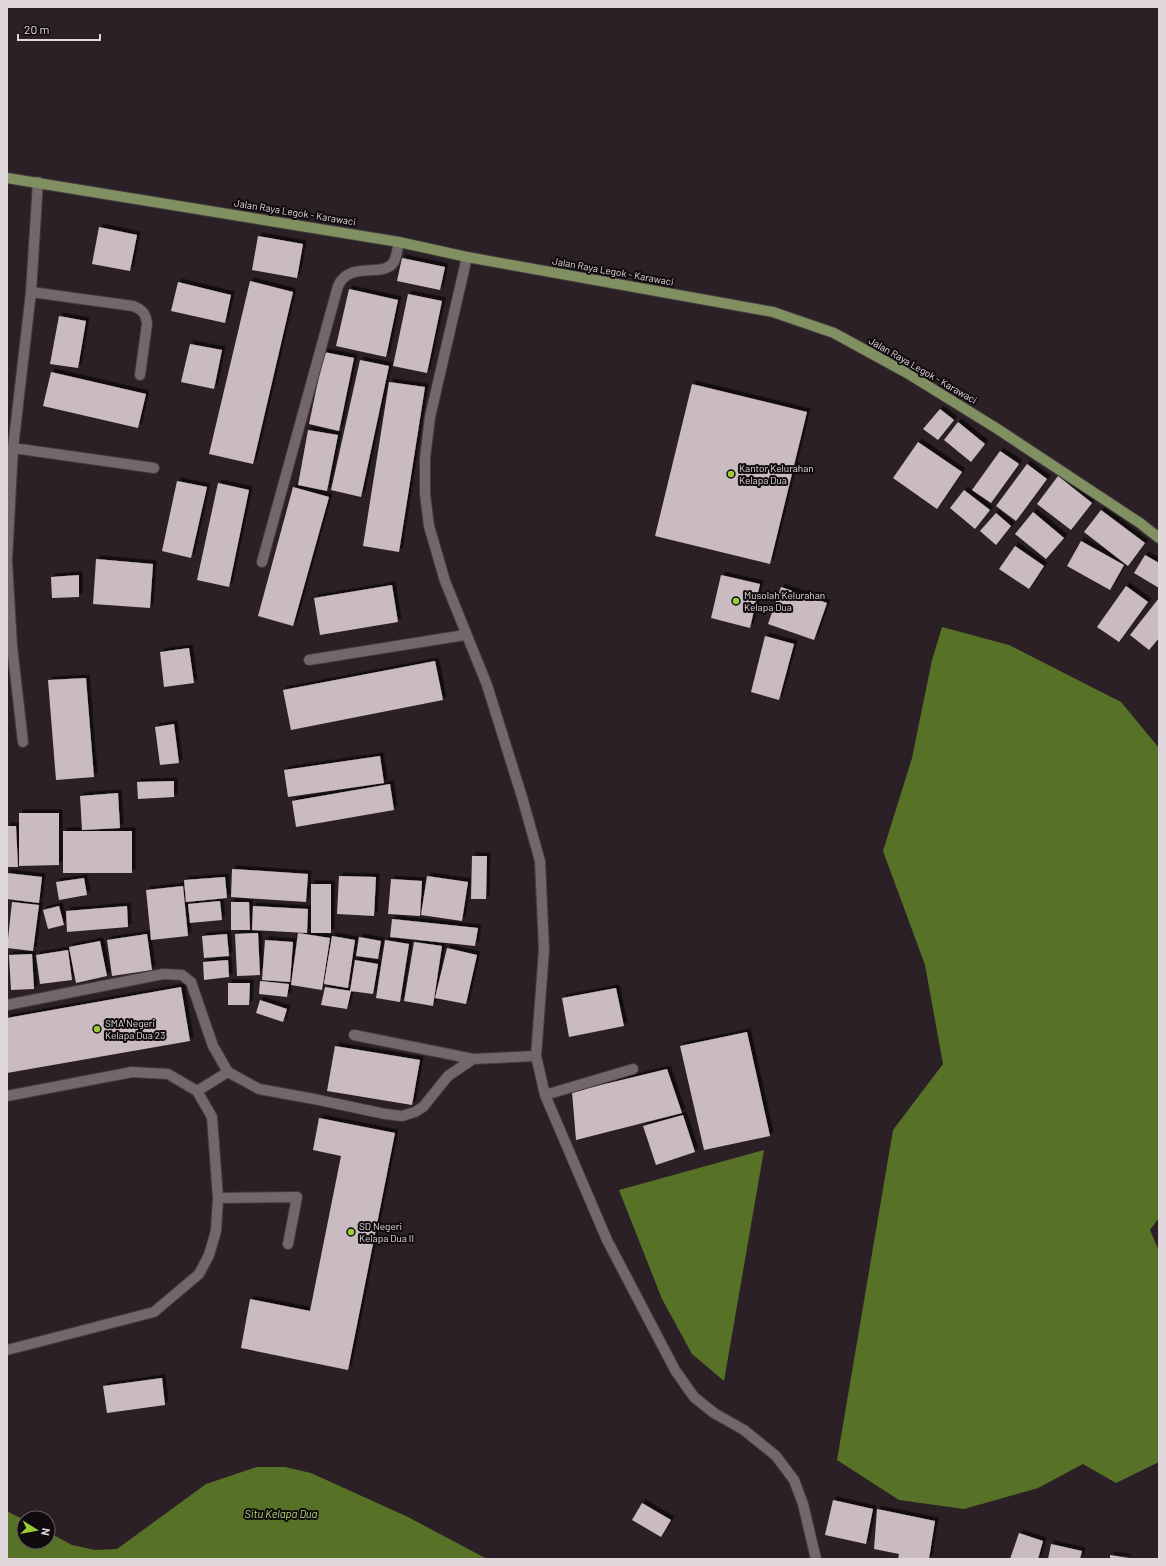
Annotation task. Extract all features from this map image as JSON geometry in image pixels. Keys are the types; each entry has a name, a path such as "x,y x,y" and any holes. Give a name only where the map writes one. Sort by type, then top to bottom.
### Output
{"main road":[{"name":"Jalan Raya Legok - Karawaci","path":"7,178 399,242 467,256 773,312 834,333 907,373 996,428 1134,519 1159,538"}],"street":[{"path":"23,742 12,646 8,561 13,448 31,292 38,182"},
{"path":"262,562 338,286 346,275 366,270 389,267 395,260 399,242"},
{"path":"467,256 430,417 425,487 429,526 444,581 465,635 487,685 522,797 540,861 544,950 536,1056 545,1095 607,1240 675,1370 694,1397 714,1413 744,1430 776,1456 794,1480 803,1504 816,1559"},
{"path":"31,292 133,306 142,310 146,316 147,324 140,374"},
{"path":"13,448 154,468"},
{"path":"309,660 465,635"},
{"path":"7,1005 163,974 182,975 191,982 213,1046 228,1072 259,1090 402,1116 415,1112 424,1107 448,1076 473,1059"},
{"path":"354,1034 473,1059 536,1056"},
{"path":"545,1095 633,1069"},
{"path":"7,1096 132,1072 168,1074 197,1091 212,1117 218,1198 216,1231 209,1255 199,1274 154,1312 7,1350"},
{"path":"197,1091 228,1072"},
{"path":"218,1198 296,1197 288,1244"}],"water":[{"path":"942,627 1009,645 1121,702 1159,748 1159,1218 1150,1230 1159,1251 1159,1462 1116,1483 1083,1464 1038,1488 964,1509 899,1500 837,1460 893,1130 943,1064 925,965 883,851 912,758 932,660"},
{"path":"764,1150 724,1381 692,1354 662,1299 619,1190"},
{"name":"Situ Kelapa Dua","path":"257,1467 285,1467 311,1473 408,1517 487,1559 7,1559 7,1511 16,1516 16,1550 56,1550 56,1536 72,1545 95,1550 117,1549 206,1484"}],"building":[{"path":"99,227 137,235 130,271 92,264"},
{"path":"258,236 303,244 297,278 252,270"},
{"path":"402,258 445,267 440,290 397,281"},
{"path":"250,281 293,292 253,464 209,454"},
{"path":"178,282 231,295 225,323 171,311"},
{"path":"349,289 398,300 386,357 336,346"},
{"path":"408,294 442,301 427,373 393,366"},
{"path":"59,316 86,321 78,368 50,364"},
{"path":"190,344 222,350 214,389 181,382"},
{"path":"324,352 354,358 339,431 309,424"},
{"path":"360,360 389,366 361,497 331,490"},
{"path":"51,372 146,394 138,428 43,406"},
{"path":"389,382 425,387 399,552 363,546"},
{"name":"Kantor Kelurahan Kelapa Dua","path":"692,384 807,412 770,564 655,536"},
{"path":"940,409 954,420 938,440 923,429"},
{"path":"958,422 985,444 971,462 944,440"},
{"path":"308,430 338,435 327,491 298,485"},
{"path":"918,442 962,472 937,509 893,478"},
{"path":"1000,451 1019,464 991,503 972,490"},
{"path":"1027,464 1047,479 1016,521 996,506"},
{"path":"1058,476 1092,503 1071,530 1037,504"},
{"path":"177,481 207,487 191,558 162,551"},
{"path":"218,483 249,490 229,587 197,580"},
{"path":"293,487 329,497 293,626 258,616"},
{"path":"964,490 990,510 975,529 950,508"},
{"path":"1101,510 1145,543 1128,566 1084,532"},
{"path":"1033,512 1064,538 1046,559 1015,534"},
{"path":"996,513 1011,526 996,545 980,531"},
{"path":"1081,541 1124,565 1110,590 1067,566"},
{"path":"1015,546 1044,566 1029,589 999,569"},
{"path":"1145,555 1159,563 1159,588 1134,573"},
{"path":"96,559 153,564 150,608 93,604"},
{"path":"79,575 79,597 52,598 51,577"},
{"name":"Musolah Kelurahan Kelapa Dua","path":"721,575 760,584 750,628 711,618"},
{"path":"392,585 398,622 320,635 314,598"},
{"path":"1126,586 1148,602 1119,642 1097,627"},
{"path":"781,587 827,603 814,640 768,624"},
{"path":"1159,598 1159,638 1149,650 1130,635"},
{"path":"765,636 794,644 779,700 751,692"},
{"path":"189,648 194,683 164,687 160,652"},
{"path":"435,661 443,700 291,730 283,690"},
{"path":"86,678 94,777 56,780 48,680"},
{"path":"174,724 179,763 160,765 155,727"},
{"path":"380,756 384,783 288,797 284,770"},
{"path":"174,781 174,797 138,799 137,782"},
{"path":"390,784 394,810 296,827 292,801"},
{"path":"118,793 120,828 82,830 80,796"},
{"path":"19,813 59,813 59,865 19,866"},
{"path":"7,826 16,826 18,867 7,867"},
{"path":"63,831 132,831 132,873 63,873"},
{"path":"472,856 487,856 486,899 471,899"},
{"path":"232,869 308,874 306,902 231,897"},
{"path":"7,873 42,877 39,903 7,899"},
{"path":"339,876 376,877 374,916 337,914"},
{"path":"427,876 468,882 462,921 421,915"},
{"path":"225,877 227,898 186,902 184,880"},
{"path":"84,878 87,895 59,900 56,882"},
{"path":"391,879 422,881 420,916 388,914"},
{"path":"311,884 331,884 331,933 311,933"},
{"path":"183,886 188,936 151,940 146,890"},
{"path":"220,901 222,920 190,923 188,904"},
{"path":"12,902 39,905 33,951 7,948"},
{"path":"231,902 249,902 250,930 231,930"},
{"path":"59,906 64,925 48,929 43,910"},
{"path":"127,906 128,927 67,932 66,911"},
{"path":"253,906 308,909 307,933 252,930"},
{"path":"392,919 478,928 475,946 390,937"},
{"path":"258,933 260,975 237,976 235,934"},
{"path":"298,933 330,938 322,990 291,985"},
{"path":"147,934 152,970 112,976 107,940"},
{"path":"227,934 229,956 204,958 202,936"},
{"path":"332,936 355,940 348,988 324,984"},
{"path":"359,937 381,941 378,959 356,956"},
{"path":"265,940 293,942 290,982 262,980"},
{"path":"385,940 409,944 400,1002 376,998"},
{"path":"100,941 107,976 76,983 69,947"},
{"path":"414,942 442,946 433,1006 404,1001"},
{"path":"447,948 477,955 466,1004 435,998"},
{"path":"68,950 72,980 40,984 36,955"},
{"path":"32,954 34,989 11,990 9,955"},
{"path":"228,960 229,977 204,980 203,962"},
{"path":"355,960 378,964 373,994 350,991"},
{"path":"260,981 289,984 287,997 259,994"},
{"path":"228,983 250,983 249,1005 228,1005"},
{"name":"SMA Negeri Kelapa Dua 23","path":"181,987 190,1041 7,1073 7,1018"},
{"path":"325,987 351,991 347,1009 321,1005"},
{"path":"616,988 624,1026 569,1037 562,998"},
{"path":"260,1000 287,1009 283,1022 256,1013"},
{"path":"747,1032 770,1136 704,1150 680,1046"},
{"path":"335,1046 420,1060 412,1105 327,1091"},
{"path":"667,1069 682,1113 576,1140 572,1092"},
{"path":"683,1115 695,1152 656,1165 643,1126"},
{"name":"SD Negeri Kelapa Dua II","path":"319,1118 395,1133 348,1370 241,1348 250,1299 310,1311 341,1156 313,1150"},
{"path":"162,1378 165,1405 107,1413 103,1386"},
{"path":"833,1500 873,1509 866,1544 825,1535"},
{"path":"642,1503 671,1520 661,1537 632,1520"},
{"path":"877,1509 935,1521 929,1559 898,1559 899,1554 874,1549"},
{"path":"1019,1533 1043,1541 1038,1559 1010,1559"},
{"path":"1051,1544 1082,1551 1080,1559 1048,1559"},
{"path":"1110,1555 1129,1558 1129,1559 1110,1559"}],"place":[{"name":"Kantor Kelurahan Kelapa Dua","path":"731,474"},
{"name":"Musolah Kelurahan Kelapa Dua","path":"736,601"},
{"name":"SMA Negeri Kelapa Dua 23","path":"97,1029"},
{"name":"SD Negeri Kelapa Dua II","path":"351,1232"}]}
